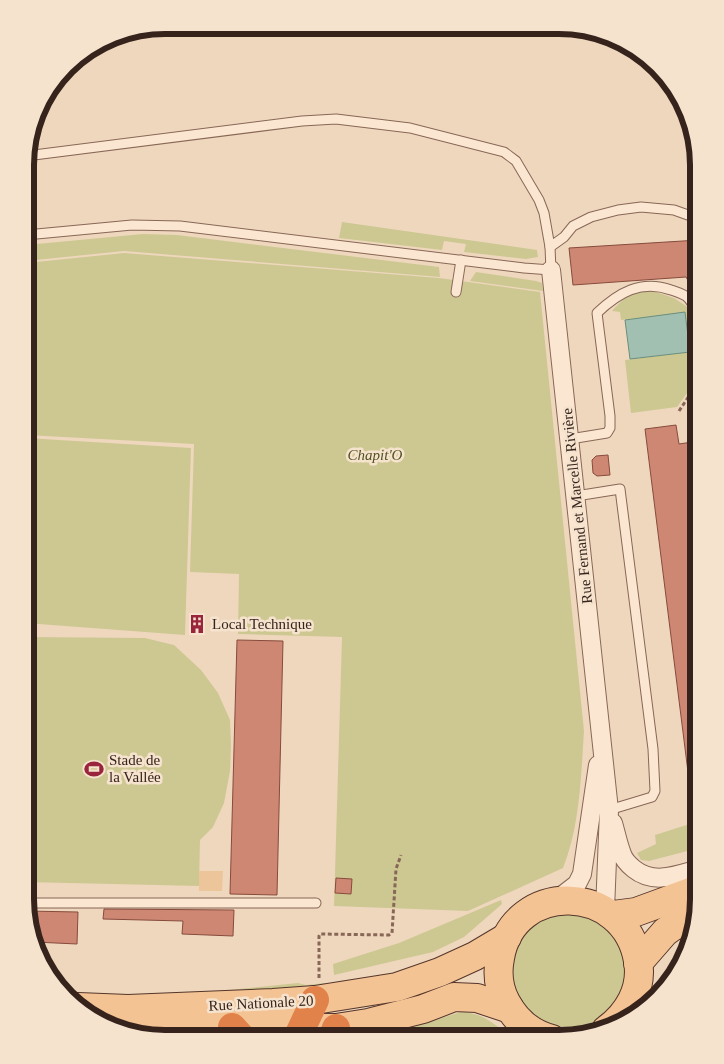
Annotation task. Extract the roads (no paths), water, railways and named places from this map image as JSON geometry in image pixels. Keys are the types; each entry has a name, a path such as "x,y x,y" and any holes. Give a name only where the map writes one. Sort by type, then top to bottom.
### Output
{"highway":[{"path":"300,1030 318,984"}],"main road":[{"path":"609,912 636,912 690,892"},
{"name":"Rue Nationale 20","path":"531,1030 510,1009 503,996 498,966 501,951 507,937 519,920 536,908 555,901 581,901 609,912 630,936 636,949 638,984 635,994 624,1013"},
{"path":"638,963 665,932 689,920"},
{"name":"Rue Nationale 20","path":"92,1008 128,1009 318,984 397,987 440,972 475,956 507,937"},
{"name":"Rue Nationale 20","path":"345,1030 423,1009 454,998 477,998 510,1009"},
{"name":"Rue Nationale 20","path":"143,1028 178,1030"}],"street":[{"name":"Rue Fernand et Marcelle Rivière","path":"551,270 609,810 609,912"},
{"name":"Rue Fernand et Marcelle Rivière","path":"555,901 577,884 582,874 601,743"},
{"path":"609,810 622,854 628,864 637,871 646,876 658,878 690,871"}],"lane":[{"path":"34,235 132,225 180,226 551,270 550,247 544,213 539,200 516,161 504,152 410,128 336,119 302,121 35,155"},
{"path":"550,247 564,237 573,226 591,217 618,210 641,207 674,210 690,216"},
{"path":"456,292 461,260"},
{"path":"570,439 600,435 607,433 610,428 597,313 622,292 643,286 658,286 668,289 685,295 690,302"},
{"path":"576,496 620,489 653,749 655,791 652,797 644,801 609,810"},
{"path":"34,903 316,903"}],"place":[{"name":"Local Technique","path":"197,624"},
{"name":"Stade de la Vallée","path":"94,769"}],"park label":[{"name":"Chapit'O","path":"375,455"}]}
